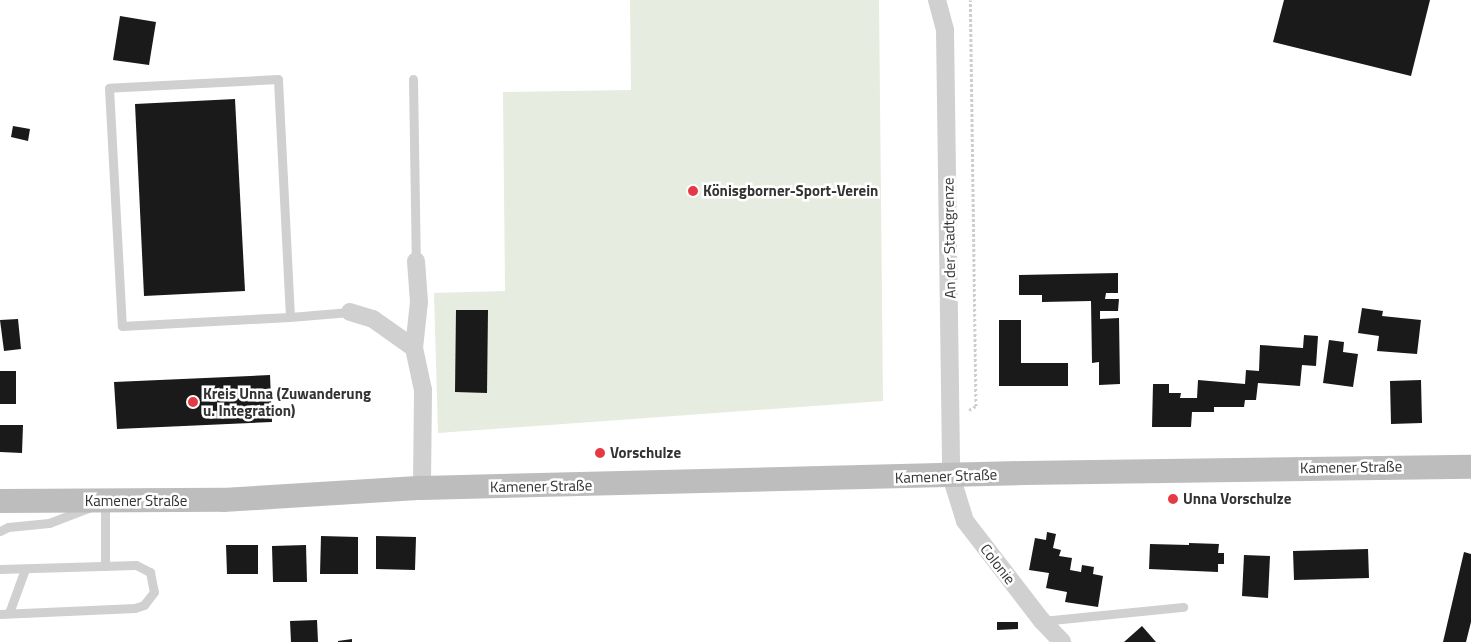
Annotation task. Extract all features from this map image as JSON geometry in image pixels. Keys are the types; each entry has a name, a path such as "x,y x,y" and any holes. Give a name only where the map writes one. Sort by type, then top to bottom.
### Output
{"main road":[{"name":"Kamener Straße","path":"0,501 222,500 422,488 1471,466"}],"street":[{"name":"An der Stadtgrenze","path":"937,0 945,30 951,279 948,422 951,476"},
{"path":"416,261 419,302 414,348 423,390 422,488"},
{"path":"350,312 373,319 414,348"},
{"name":"Colonie","path":"951,476 965,521 1042,621 1062,642"}],"lane":[{"path":"290,317 278,79 110,88 122,326 290,317 350,312"},
{"path":"413,79 416,261"},
{"path":"0,531 8,527 49,523 106,502 106,566"},
{"path":"0,569 106,566 144,567 153,581 150,599 135,608 5,614 25,569"},
{"path":"1042,621 1183,607"}],"path":[{"path":"948,422 976,406 970,0"}],"shaded area":[{"name":"Könisgborner-Sport-Verein","path":"630,0 879,0 883,401 438,433 434,293 505,291 503,92 631,90"}],"building":[{"path":"1284,0 1430,0 1411,76 1273,42"},
{"path":"120,16 156,22 149,65 113,60"},
{"path":"235,99 245,291 144,296 135,104"},
{"path":"13,126 30,129 28,141 11,137"},
{"path":"1118,273 1118,293 1106,293 1105,299 1119,299 1118,311 1100,311 1100,319 1119,318 1120,384 1099,385 1099,362 1092,363 1091,301 1042,302 1042,295 1019,295 1019,275"},
{"path":"1362,308 1383,311 1382,316 1421,320 1417,354 1377,351 1379,336 1358,333"},
{"path":"456,310 488,310 487,393 455,392"},
{"path":"18,319 21,349 4,351 0,320"},
{"path":"999,320 1021,320 1021,363 1068,363 1068,386 999,386"},
{"path":"1304,335 1318,336 1316,366 1302,365 1300,386 1258,383 1256,400 1245,400 1244,407 1214,407 1214,412 1192,412 1191,427 1152,427 1153,384 1169,384 1169,393 1181,393 1180,398 1197,398 1198,380 1245,384 1246,370 1259,371 1260,345 1303,348"},
{"path":"1329,340 1344,342 1343,352 1358,354 1353,387 1323,383"},
{"path":"0,371 16,371 16,404 0,404"},
{"name":"Kreis Unna (Zuwanderung u. Integration)","path":"270,375 272,422 117,429 114,382"},
{"path":"1421,380 1422,423 1391,424 1390,381"},
{"path":"0,425 23,425 22,453 0,452"},
{"path":"1047,532 1056,534 1053,548 1061,550 1059,556 1072,558 1070,570 1081,572 1082,565 1094,567 1093,574 1103,576 1098,607 1065,602 1067,592 1046,588 1049,573 1029,570 1035,538 1046,540"},
{"path":"321,536 358,537 358,574 320,574"},
{"path":"376,536 416,537 415,570 376,569"},
{"path":"1189,543 1219,544 1218,553 1224,553 1224,564 1218,564 1218,572 1149,569 1150,544 1189,545"},
{"path":"226,545 258,545 258,574 227,574"},
{"path":"306,545 307,582 273,582 272,546"},
{"path":"1368,549 1369,578 1294,580 1293,551"},
{"path":"1464,552 1471,554 1471,622 1466,642 1443,642"},
{"path":"1244,555 1270,556 1268,598 1242,596"},
{"path":"317,620 318,642 291,642 290,621"},
{"path":"997,622 1018,622 1018,629 997,630"},
{"path":"1142,626 1156,642 1124,642"},
{"path":"352,639 352,642 338,642 338,641"}],"place":[{"name":"Könisgborner-Sport-Verein","path":"693,191"},
{"name":"Kreis Unna (Zuwanderung u. Integration)","path":"193,402"},
{"name":"Vorschulze","path":"600,453"},
{"name":"Unna Vorschulze","path":"1173,499"}]}
